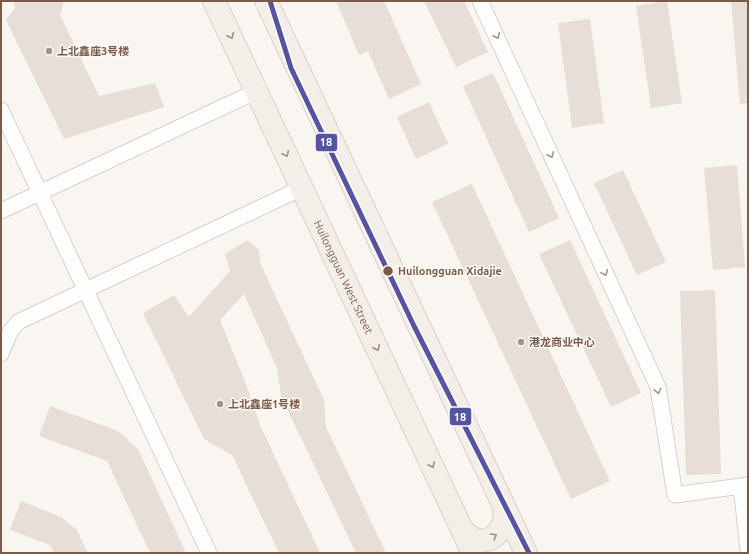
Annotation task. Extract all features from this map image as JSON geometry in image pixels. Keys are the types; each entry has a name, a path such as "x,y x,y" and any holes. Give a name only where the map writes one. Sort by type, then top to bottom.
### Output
{"main road":[{"name":"Huilongguan West Street","path":"214,1 473,553"},
{"path":"266,1 526,553"},
{"path":"462,529 468,536 476,539 486,539 496,536 500,532 504,522 505,516 503,504"}],"street":[{"path":"480,1 658,387 675,495 744,485 748,549"},
{"path":"1,211 256,91"},
{"path":"1,110 209,553"},
{"path":"1,354 10,332 18,322 302,188"}],"building":[{"name":"上北鑫座3号楼","path":"13,1 64,1 60,15 99,96 155,83 164,107 64,139 6,20 15,7"},
{"path":"336,1 384,1 421,84 389,99 368,51 359,55"},
{"path":"424,1 464,1 488,52 456,67"},
{"path":"667,1 682,103 651,108 636,6"},
{"path":"731,1 748,1 748,103 740,104"},
{"path":"590,19 604,123 572,128 558,23"},
{"path":"493,73 559,218 529,232 463,86"},
{"path":"429,102 448,144 416,159 397,117"},
{"path":"737,165 745,267 713,270 704,168"},
{"path":"623,170 666,262 637,275 594,183"},
{"name":"港龙商业中心","path":"472,184 610,481 571,499 432,202"},
{"name":"上北鑫座1号楼","path":"248,240 259,250 260,263 324,400 326,427 386,553 356,553 281,396 277,368 244,294 220,320 246,384 260,425 320,553 279,553 232,455 204,439 143,313 174,295 189,317 230,271 225,254"},
{"path":"570,240 641,393 611,407 539,254"},
{"path":"715,290 721,474 686,475 680,291"},
{"path":"50,406 118,431 138,449 186,553 150,553 107,461 39,436"},
{"path":"21,501 61,517 77,530 88,553 54,553 50,545 10,530"}],"transit line":[{"name":"18","path":"270,1 291,68 414,326 529,553"}],"place":[{"name":"上北鑫座3号楼","path":"49,51"},
{"name":"Huilongguan Xidajie","path":"388,271"},
{"name":"港龙商业中心","path":"521,342"},
{"name":"上北鑫座1号楼","path":"220,404"}]}
